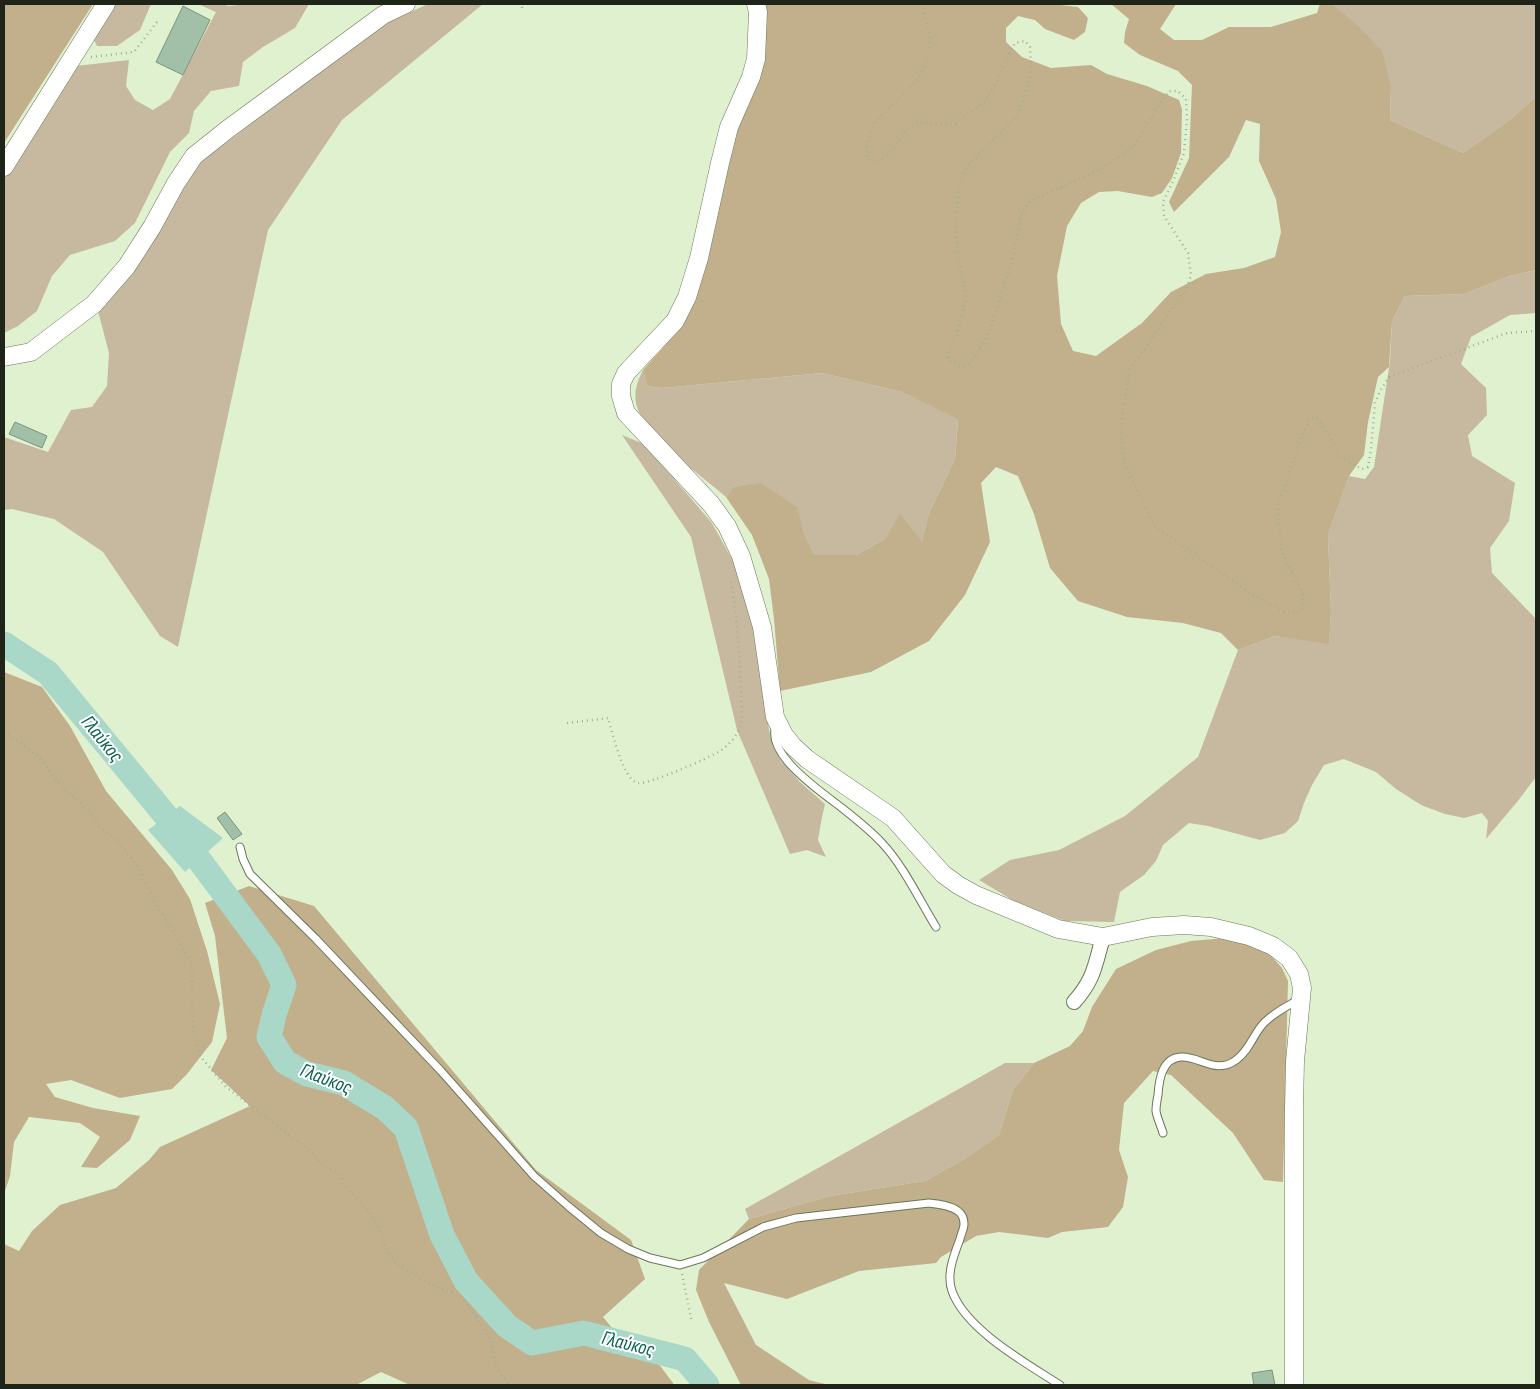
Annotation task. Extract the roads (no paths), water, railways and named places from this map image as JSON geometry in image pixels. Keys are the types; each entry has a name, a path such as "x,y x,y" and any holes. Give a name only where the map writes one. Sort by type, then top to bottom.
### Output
{"street":[{"path":"4,167 106,4"},
{"path":"4,358 31,352 94,304 128,266 176,183 194,156 383,16 406,4"},
{"path":"756,4 758,12 756,59 751,77 729,127 699,258 686,297 675,321 626,373 621,384 621,396 626,414 716,511 727,526 741,556 762,628 774,718 784,735 807,759 893,818 943,874 976,895 1058,929 1102,937 1152,927 1184,925 1211,927 1249,936 1273,946 1289,958 1299,974 1302,988 1295,1062 1294,1108 1294,1385"},
{"path":"1074,1002 1092,976 1102,937"}],"lane":[{"path":"778,724 774,735 784,757 804,778 863,825 883,844 900,866 936,927"},
{"path":"240,847 243,860 250,874 316,939 441,1071 534,1176 568,1206 608,1237 628,1249 650,1258 680,1265 703,1258 763,1227 796,1218 929,1203 946,1206 958,1211 963,1218 964,1225 953,1257 950,1275 952,1290 964,1312 979,1330 1060,1385"},
{"path":"1163,1133 1156,1110 1159,1081 1166,1064 1181,1057 1210,1065 1235,1062 1246,1051 1263,1024 1276,1013 1301,999"}],"water":[{"path":"180,806 223,838 185,872 148,830"}],"waterway":[{"name":"Γλαύκος","path":"4,644 48,673 171,822 269,954 284,985 269,1037 285,1062 307,1074 344,1083 385,1108 406,1128 442,1235 466,1281 507,1326 532,1343 584,1333 685,1359 707,1385"}]}
